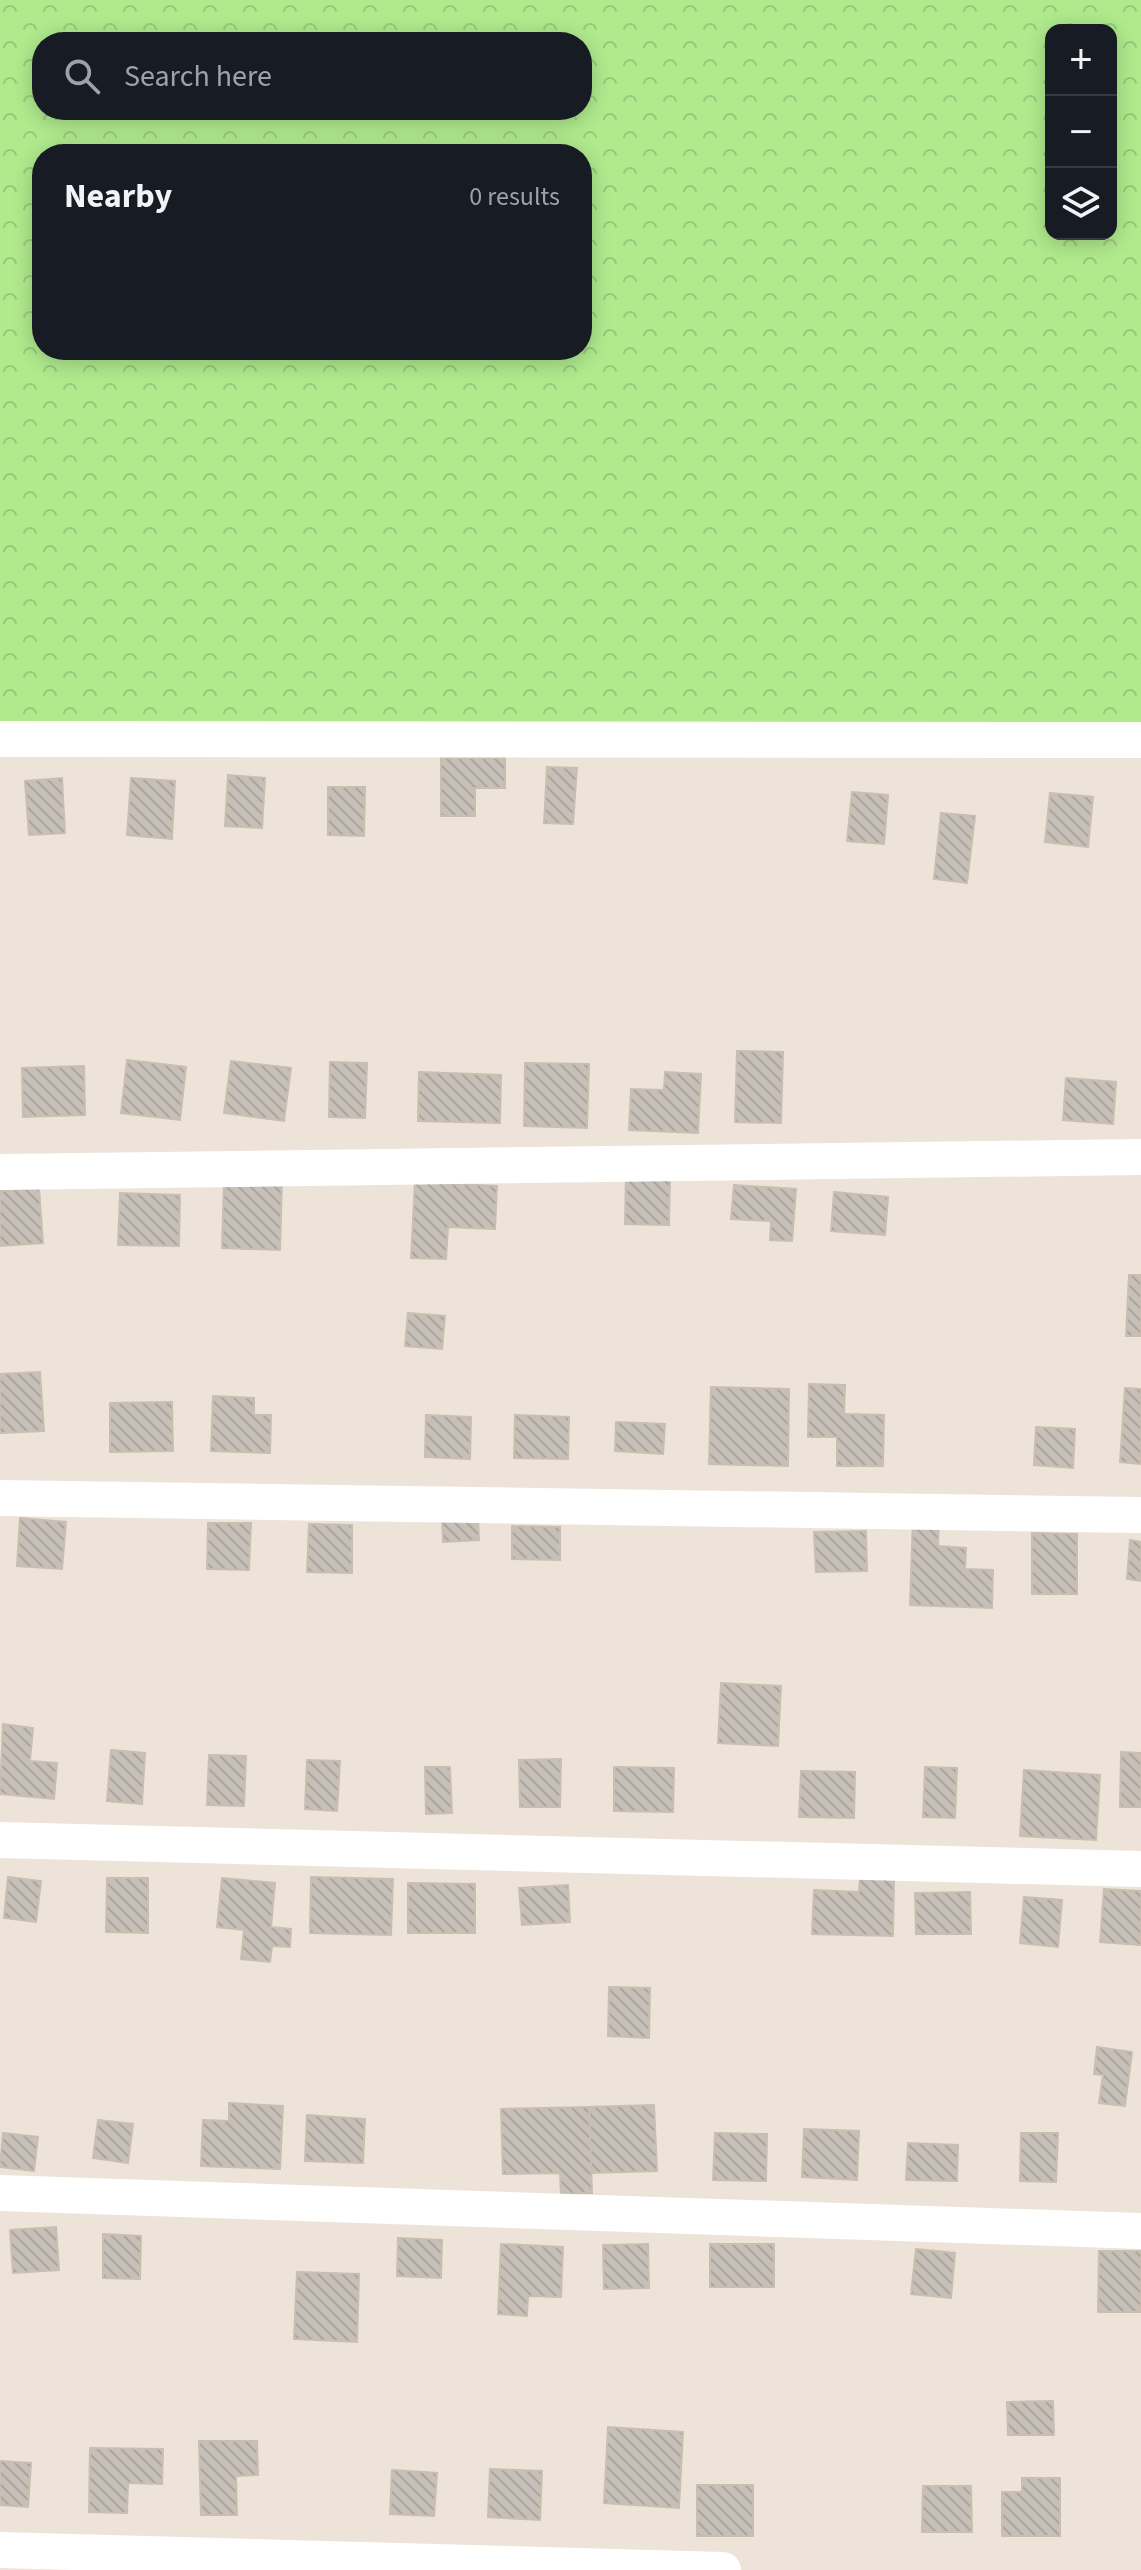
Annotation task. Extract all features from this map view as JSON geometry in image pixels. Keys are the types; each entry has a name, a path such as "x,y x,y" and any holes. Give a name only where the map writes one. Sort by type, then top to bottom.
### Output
{"street":[{"path":"0,739 1141,740"},
{"path":"0,1172 1141,1157"},
{"path":"0,1498 1141,1515"},
{"path":"0,1840 1141,1869"},
{"path":"0,2193 1141,2231"},
{"path":"0,2550 723,2570"}],"green space":[{"path":"0,0 1141,0 1141,740 0,739"}],"building":[{"path":"441,758 505,758 505,788 475,788 475,816 441,816"},
{"path":"547,767 577,768 573,824 544,823"},
{"path":"228,775 265,778 262,828 225,826"},
{"path":"62,778 65,833 29,835 25,781"},
{"path":"131,778 175,781 172,839 127,835"},
{"path":"328,787 365,787 364,836 328,835"},
{"path":"852,792 888,795 884,844 847,841"},
{"path":"1050,793 1093,797 1088,847 1045,842"},
{"path":"941,813 975,816 967,883 934,879"},
{"path":"737,1051 783,1052 781,1123 735,1122"},
{"path":"127,1060 186,1067 180,1120 121,1113"},
{"path":"231,1061 291,1068 284,1121 224,1113"},
{"path":"330,1062 367,1063 365,1118 329,1117"},
{"path":"525,1063 589,1064 587,1128 524,1126"},
{"path":"84,1066 85,1115 23,1117 22,1068"},
{"path":"419,1072 501,1075 500,1123 418,1121"},
{"path":"665,1072 701,1074 698,1133 629,1130 631,1089 664,1090"},
{"path":"1066,1078 1116,1082 1113,1124 1063,1120"},
{"path":"626,1174 670,1175 669,1225 625,1224"},
{"path":"224,1179 282,1181 280,1250 222,1248"},
{"path":"415,1182 497,1186 495,1229 448,1227 446,1259 411,1258"},
{"path":"734,1185 796,1189 792,1241 770,1240 771,1221 731,1219"},
{"path":"39,1188 43,1243 0,1246 0,1191"},
{"path":"834,1192 888,1197 885,1235 831,1231"},
{"path":"120,1193 180,1195 179,1246 118,1245"},
{"path":"1129,1275 1141,1275 1141,1336 1126,1336"},
{"path":"408,1313 445,1316 442,1349 405,1346"},
{"path":"40,1372 44,1431 0,1433 0,1374"},
{"path":"809,1384 845,1385 844,1414 884,1415 883,1466 837,1466 837,1437 808,1437"},
{"path":"711,1387 789,1389 788,1466 709,1464"},
{"path":"1125,1388 1141,1389 1141,1464 1120,1462"},
{"path":"213,1396 254,1398 254,1415 271,1415 270,1453 211,1451"},
{"path":"172,1402 173,1451 110,1452 110,1403"},
{"path":"426,1415 471,1417 470,1459 425,1457"},
{"path":"515,1415 569,1417 568,1459 514,1458"},
{"path":"616,1422 665,1424 663,1454 615,1451"},
{"path":"1036,1427 1075,1429 1073,1468 1034,1465"},
{"path":"478,1517 479,1540 443,1542 442,1519"},
{"path":"913,1517 939,1518 938,1546 966,1548 965,1569 993,1570 992,1608 910,1605"},
{"path":"20,1518 66,1522 62,1569 17,1566"},
{"path":"208,1523 251,1523 249,1570 207,1569"},
{"path":"309,1524 352,1525 352,1573 307,1572"},
{"path":"512,1526 560,1527 560,1560 512,1559"},
{"path":"866,1531 867,1571 816,1572 814,1532"},
{"path":"1032,1533 1077,1534 1077,1594 1032,1594"},
{"path":"1130,1540 1141,1542 1141,1581 1127,1579"},
{"path":"721,1683 781,1686 778,1746 718,1743"},
{"path":"3,1724 33,1728 30,1761 57,1763 54,1799 0,1794"},
{"path":"111,1750 145,1753 142,1804 107,1801"},
{"path":"1121,1752 1141,1753 1141,1807 1120,1807"},
{"path":"209,1755 246,1756 244,1806 207,1805"},
{"path":"561,1759 560,1807 520,1807 519,1760"},
{"path":"307,1760 340,1761 337,1811 305,1809"},
{"path":"425,1767 450,1767 452,1813 426,1814"},
{"path":"614,1767 674,1768 673,1812 614,1811"},
{"path":"925,1767 957,1768 955,1818 923,1817"},
{"path":"1024,1770 1100,1775 1096,1840 1020,1836"},
{"path":"801,1771 855,1772 854,1818 799,1817"},
{"path":"8,1877 41,1881 36,1922 4,1918"},
{"path":"311,1877 393,1879 391,1935 310,1933"},
{"path":"860,1877 894,1878 893,1936 812,1934 814,1890 859,1892"},
{"path":"107,1878 148,1878 148,1933 106,1932"},
{"path":"222,1878 275,1883 271,1927 291,1929 290,1947 272,1946 270,1962 241,1959 244,1930 217,1927"},
{"path":"408,1883 475,1884 475,1933 408,1933"},
{"path":"568,1885 570,1922 522,1925 519,1888"},
{"path":"1104,1889 1141,1891 1141,1945 1100,1942"},
{"path":"970,1892 971,1934 916,1934 915,1893"},
{"path":"1024,1897 1062,1900 1058,1947 1020,1943"},
{"path":"609,1987 650,1988 649,2038 608,2036"},
{"path":"1097,2047 1132,2052 1125,2106 1099,2103 1103,2075 1094,2074"},
{"path":"229,2103 283,2106 280,2169 201,2166 203,2120 229,2121"},
{"path":"654,2105 657,2171 591,2173 589,2107"},
{"path":"589,2107 592,2193 561,2194 560,2173 503,2174 501,2109"},
{"path":"307,2115 365,2119 363,2163 305,2161"},
{"path":"98,2120 133,2124 128,2163 93,2158"},
{"path":"804,2129 859,2131 857,2180 802,2177"},
{"path":"3,2133 38,2137 34,2171 0,2167"},
{"path":"715,2133 767,2134 766,2181 713,2180"},
{"path":"1021,2133 1058,2133 1056,2182 1020,2181"},
{"path":"908,2143 958,2145 957,2181 906,2180"},
{"path":"56,2227 59,2270 13,2273 10,2230"},
{"path":"103,2234 141,2236 140,2279 103,2278"},
{"path":"398,2238 442,2240 441,2278 397,2276"},
{"path":"501,2244 563,2247 561,2297 528,2296 527,2316 498,2314"},
{"path":"648,2244 649,2288 604,2289 603,2245"},
{"path":"710,2244 774,2244 774,2287 710,2287"},
{"path":"916,2249 955,2253 951,2298 911,2294"},
{"path":"1099,2251 1141,2251 1141,2312 1098,2312"},
{"path":"297,2272 359,2274 357,2342 294,2339"},
{"path":"1053,2401 1054,2435 1008,2435 1007,2402"},
{"path":"608,2427 683,2432 679,2508 604,2503"},
{"path":"199,2441 257,2441 258,2475 236,2476 237,2515 201,2515"},
{"path":"90,2448 163,2449 162,2484 128,2483 127,2513 89,2512"},
{"path":"0,2461 31,2463 28,2507 0,2505"},
{"path":"490,2469 542,2471 540,2520 488,2517"},
{"path":"392,2470 437,2473 434,2516 390,2514"},
{"path":"1022,2478 1060,2478 1060,2536 1002,2536 1002,2492 1022,2492"},
{"path":"697,2485 753,2485 753,2536 697,2536"},
{"path":"923,2486 971,2486 972,2532 922,2532"}]}
